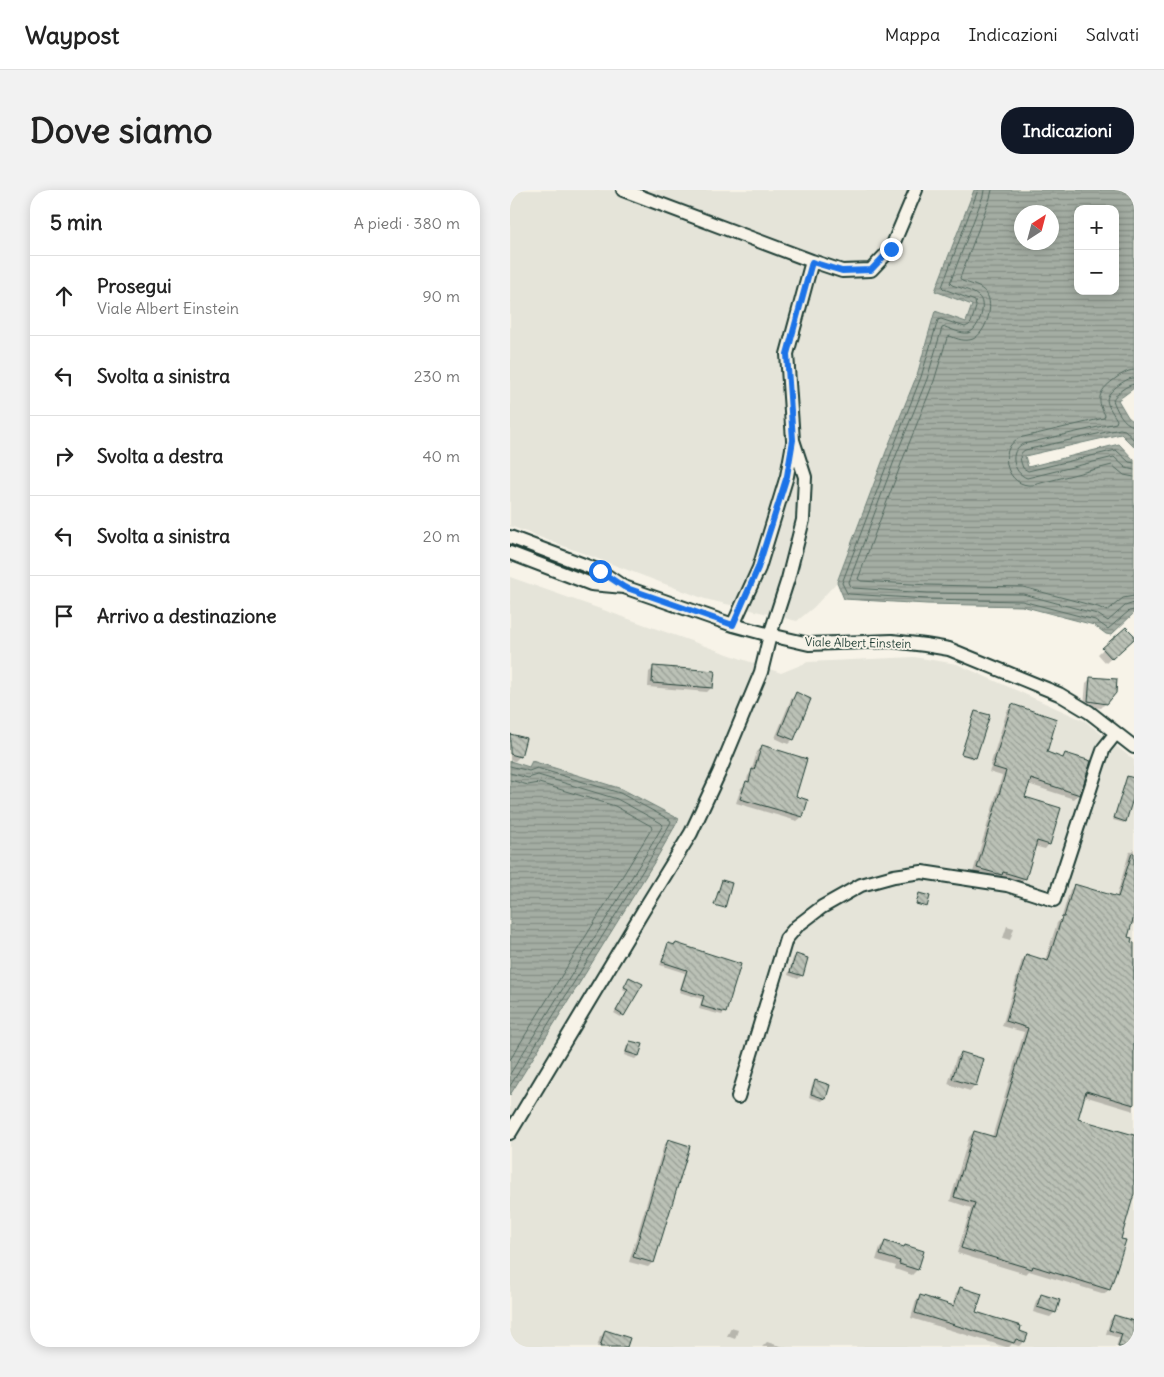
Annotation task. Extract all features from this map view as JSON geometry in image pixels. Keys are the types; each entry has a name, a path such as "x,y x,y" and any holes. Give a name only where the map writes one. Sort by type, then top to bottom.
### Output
{"street":[{"path":"623,190 812,262 842,271 871,270 891,249 916,190"},
{"path":"733,625 758,568 787,476 793,440 787,354 812,262"},
{"path":"510,1133 642,911 691,833 719,773 761,672 803,520 805,477 793,440"},
{"name":"Viale Albert Einstein","path":"510,537 600,571 624,587"},
{"name":"Viale Albert Einstein","path":"510,554 590,584 624,587 733,625 809,644 892,641 949,649 1058,694 1089,712 1134,747"},
{"path":"738,1097 786,939 797,926 822,907 861,885 894,876 922,872 1007,885 1054,900 1104,748 1116,733"}],"shaded area":[{"path":"510,190 974,190 935,291 972,305 966,322 935,312 917,375 837,582 814,607 797,621 705,599 510,526"},
{"path":"510,577 781,673 808,662 914,657 957,664 1085,721 1134,760 1134,1347 510,1347"}],"water":[{"path":"974,190 1134,190 1134,388 1118,400 1128,417 1134,422 1134,447 1121,434 1025,456 1028,467 1119,444 1134,460 1134,613 1111,635 1106,634 1094,625 1022,606 927,604 844,599 837,582 917,375 935,311 966,322 972,305 935,291"},
{"path":"510,761 529,767 532,761 622,789 679,819 510,1095"}],"building":[{"path":"1126,627 1134,635 1134,639 1112,659 1102,648"},
{"path":"653,666 715,671 713,688 652,683"},
{"path":"1090,677 1117,679 1116,693 1107,704 1088,701"},
{"path":"796,692 811,699 794,740 779,734"},
{"path":"1012,704 1057,719 1047,752 1063,758 1065,753 1091,761 1080,795 1031,779 1025,797 1061,808 1050,845 1037,841 1026,879 1003,872 1002,875 977,868 1006,771 993,767"},
{"path":"975,711 990,715 976,758 961,754"},
{"path":"510,734 526,738 521,757 510,754"},
{"path":"762,745 807,759 796,796 808,800 803,817 740,799 746,781 749,782 752,769 754,770"},
{"path":"1127,776 1134,778 1134,795 1126,822 1114,818"},
{"path":"1132,853 1134,853 1134,916 1128,937 1132,938 1131,942 1134,943 1134,1105 1086,1091 1078,1119 1134,1135 1134,1194 1121,1239 1126,1240 1110,1290 1033,1266 1032,1269 961,1248 975,1203 954,1197 974,1131 995,1137 1028,1028 1006,1021 1026,954 1048,961 1074,884 1118,897"},
{"path":"722,880 732,883 725,908 714,905"},
{"path":"919,893 930,896 927,907 916,904"},
{"path":"668,943 675,945 676,943 741,964 726,1013 701,1006 704,996 681,989 687,970 662,962"},
{"path":"796,954 808,958 803,976 790,972"},
{"path":"629,977 643,984 624,1016 616,1011 628,989 624,987"},
{"path":"630,1041 643,1044 639,1056 626,1052"},
{"path":"961,1052 984,1059 976,1086 952,1079"},
{"path":"815,1080 830,1085 826,1099 811,1094"},
{"path":"668,1139 690,1146 654,1263 633,1257"},
{"path":"885,1241 924,1251 918,1270 899,1264 900,1261 880,1255"},
{"path":"960,1287 982,1294 976,1312 1021,1326 1020,1331 1028,1334 1025,1342 1016,1339 1014,1343 915,1313 920,1295 954,1306"},
{"path":"1041,1294 1060,1300 1056,1313 1037,1307"},
{"path":"1114,1315 1134,1321 1134,1337 1131,1347 1118,1347 1122,1334 1109,1330"},
{"path":"605,1330 630,1338 627,1347 600,1347"}],"route":[{"path":"600,571 624,587 733,625 758,568 787,476 793,440 787,354 812,262 842,271 871,270 891,249"}]}
